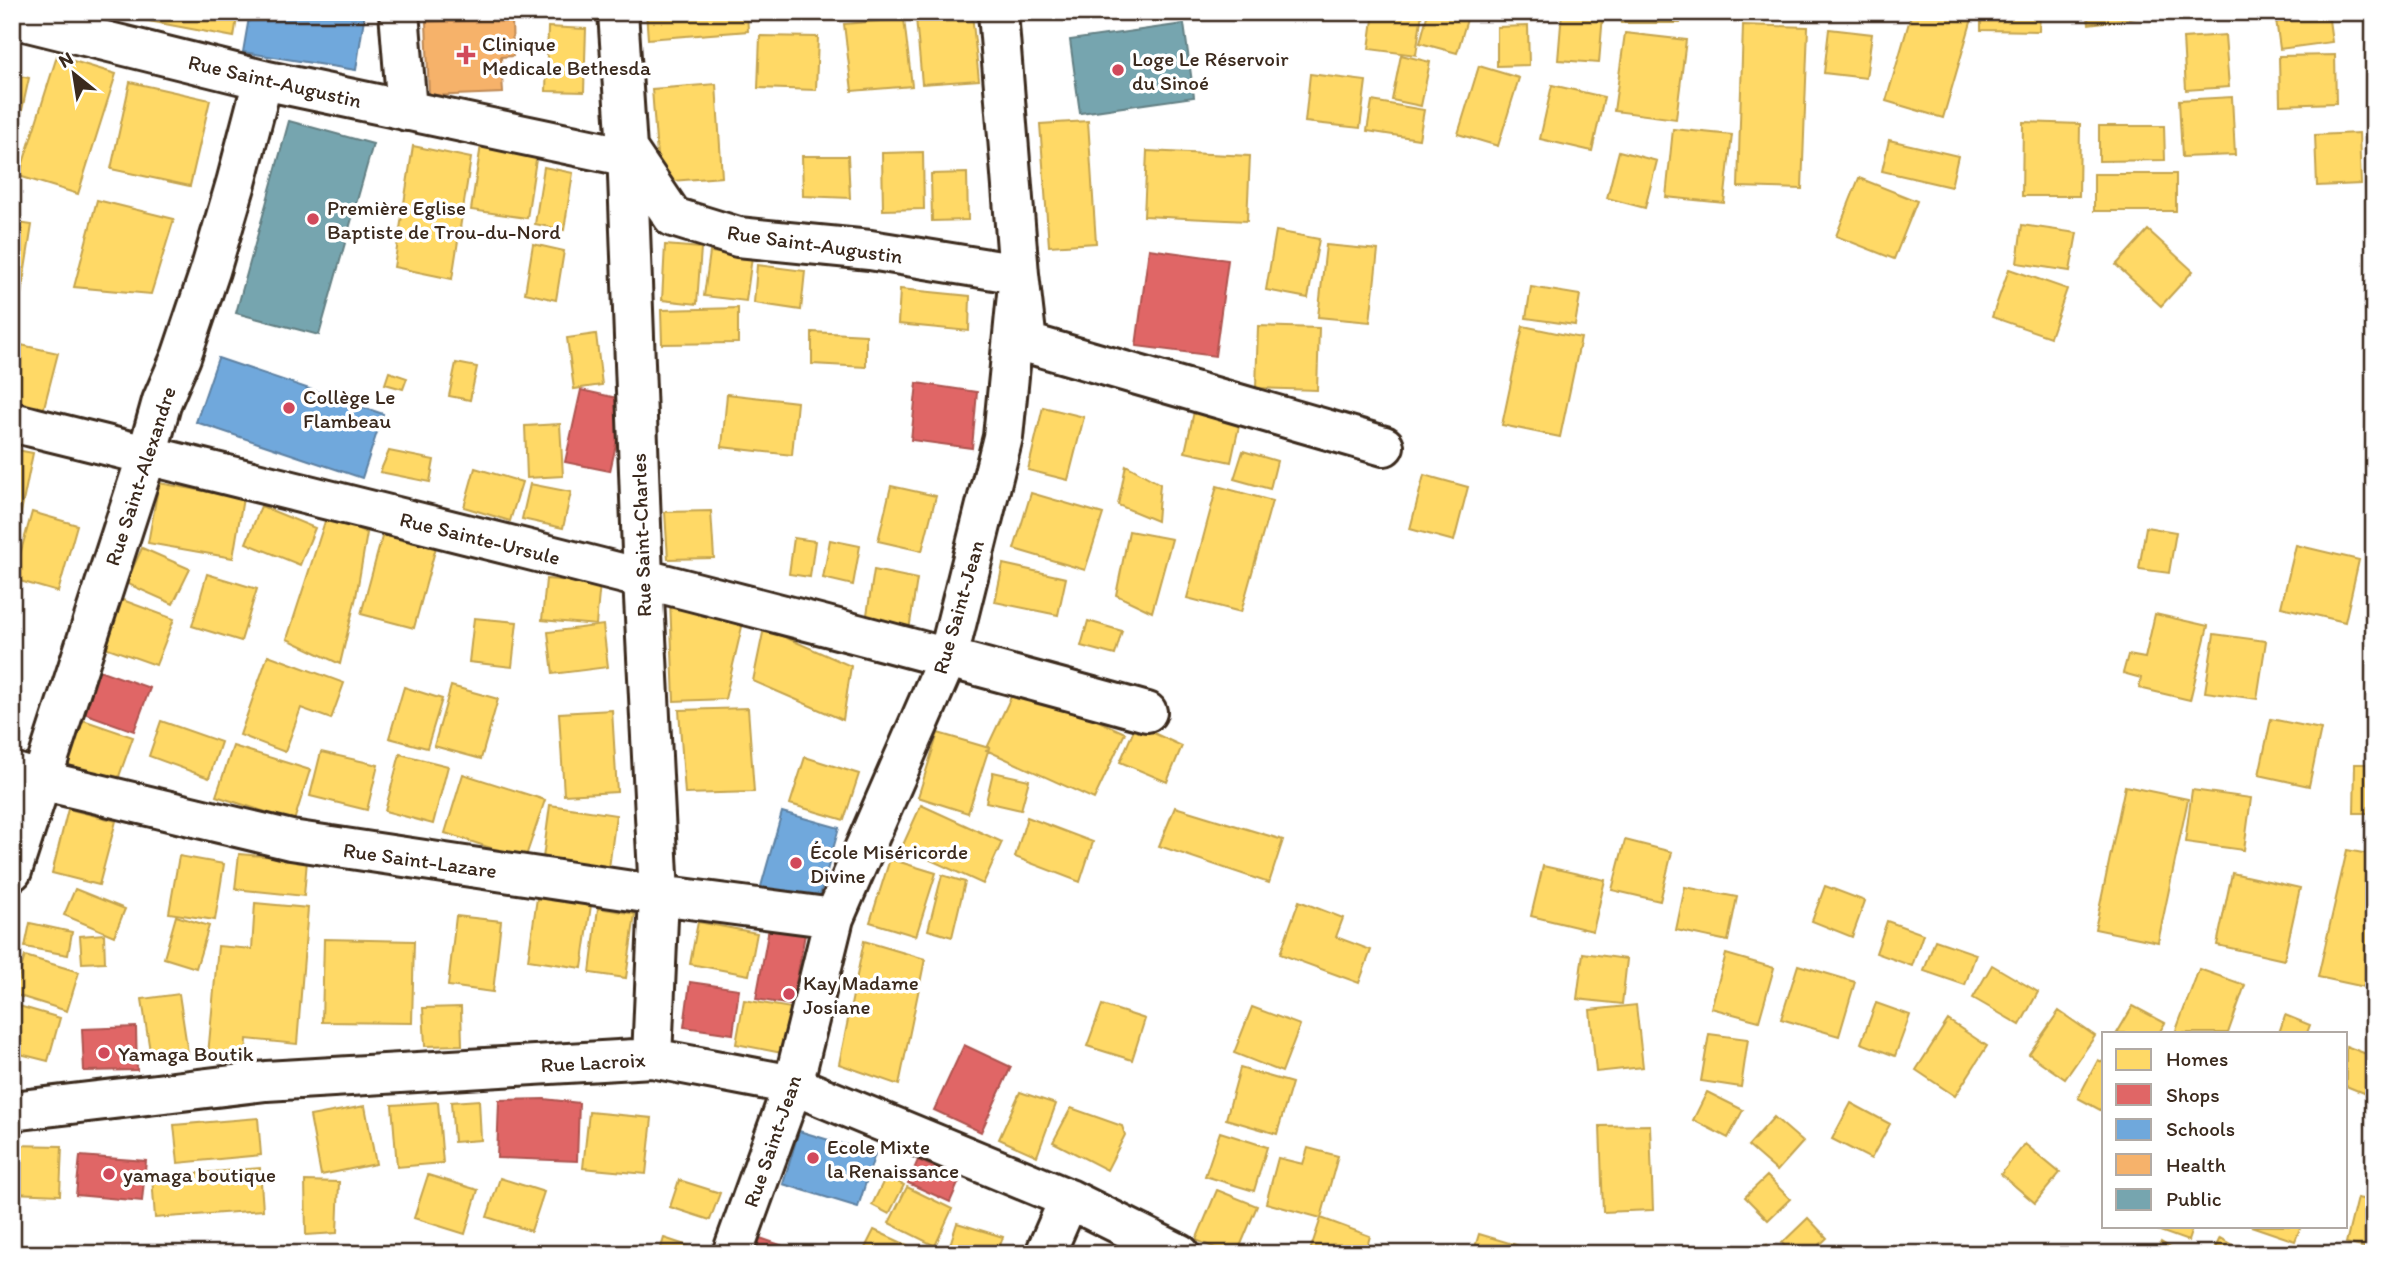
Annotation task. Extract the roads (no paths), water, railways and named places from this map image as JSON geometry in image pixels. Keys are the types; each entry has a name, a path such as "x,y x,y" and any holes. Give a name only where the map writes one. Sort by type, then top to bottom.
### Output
{"street":[{"path":"399,12 407,111"},
{"name":"Rue Saint-Charles","path":"618,12 659,895 652,1058"},
{"name":"Rue Saint-Jean","path":"732,1254 793,1085 834,918 948,657 1003,437 1019,274 998,12"},
{"name":"Rue Saint-Augustin","path":"16,17 263,80 614,154 626,149 673,217 738,237 870,250 1019,274"},
{"name":"Rue Saint-Alexandre","path":"12,871 26,776 147,455 162,401 181,357 210,271 263,80"},
{"path":"1019,274 1027,343 1384,446"},
{"name":"Rue Sainte-Ursule","path":"12,422 643,579 948,657 1147,712"},
{"name":"Rue Saint-Lazare","path":"26,776 291,841 834,918"},
{"name":"Rue Lacroix","path":"12,1111 267,1081 652,1058 793,1085 1069,1199 1180,1254"},
{"path":"1045,1254 1069,1199"}],"place":[{"name":"Clinique Medicale Bethesda","path":"466,55"},
{"name":"Loge Le Réservoir du Sinoé","path":"1118,70"},
{"name":"Première Eglise Baptiste de Trou-du-Nord","path":"313,219"},
{"name":"Collège Le Flambeau","path":"289,408"},
{"name":"École Miséricorde Divine","path":"796,863"},
{"name":"Kay Madame Josiane","path":"789,994"},
{"name":"Yamaga Boutik","path":"104,1053"},
{"name":"Ecole Mixte la Renaissance","path":"813,1158"},
{"name":"yamaga boutique","path":"109,1174"}]}
